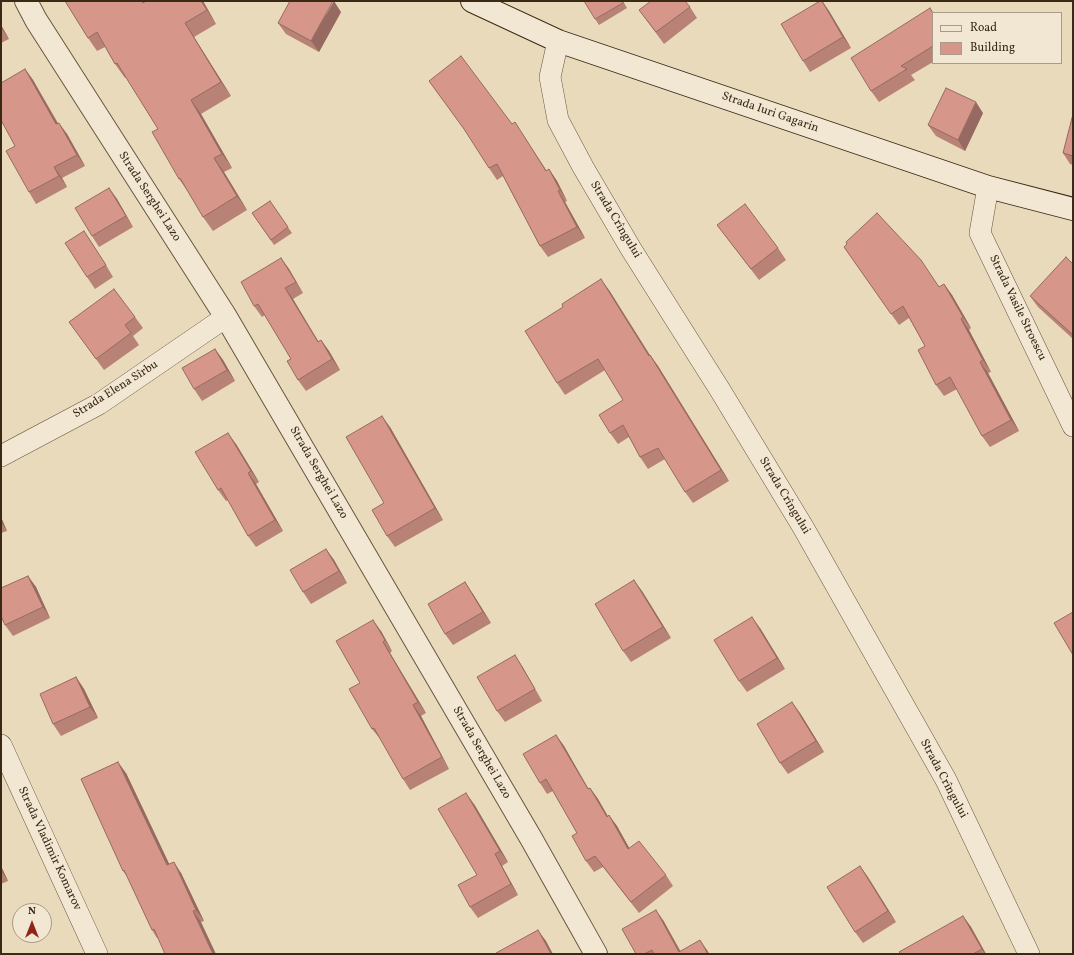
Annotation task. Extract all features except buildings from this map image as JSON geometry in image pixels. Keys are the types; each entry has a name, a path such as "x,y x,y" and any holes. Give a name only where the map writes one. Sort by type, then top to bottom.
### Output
{"street":[{"name":"Strada Serghei Lazo","path":"26,1 36,20 226,317 524,826 596,954"},
{"name":"Strada Iuri Gagarin","path":"472,1 558,41 988,187 1073,209"},
{"name":"Strada Crîngului","path":"558,41 550,77 558,120 583,167 631,249 720,390 803,527 946,780 1029,954"},
{"name":"Strada Vasile Stroescu","path":"988,187 980,233 1073,426"},
{"name":"Strada Elena Sîrbu","path":"1,456 99,404 226,317"},
{"name":"Strada Vladimir Komarov","path":"1,745 8,779 97,954"}]}
